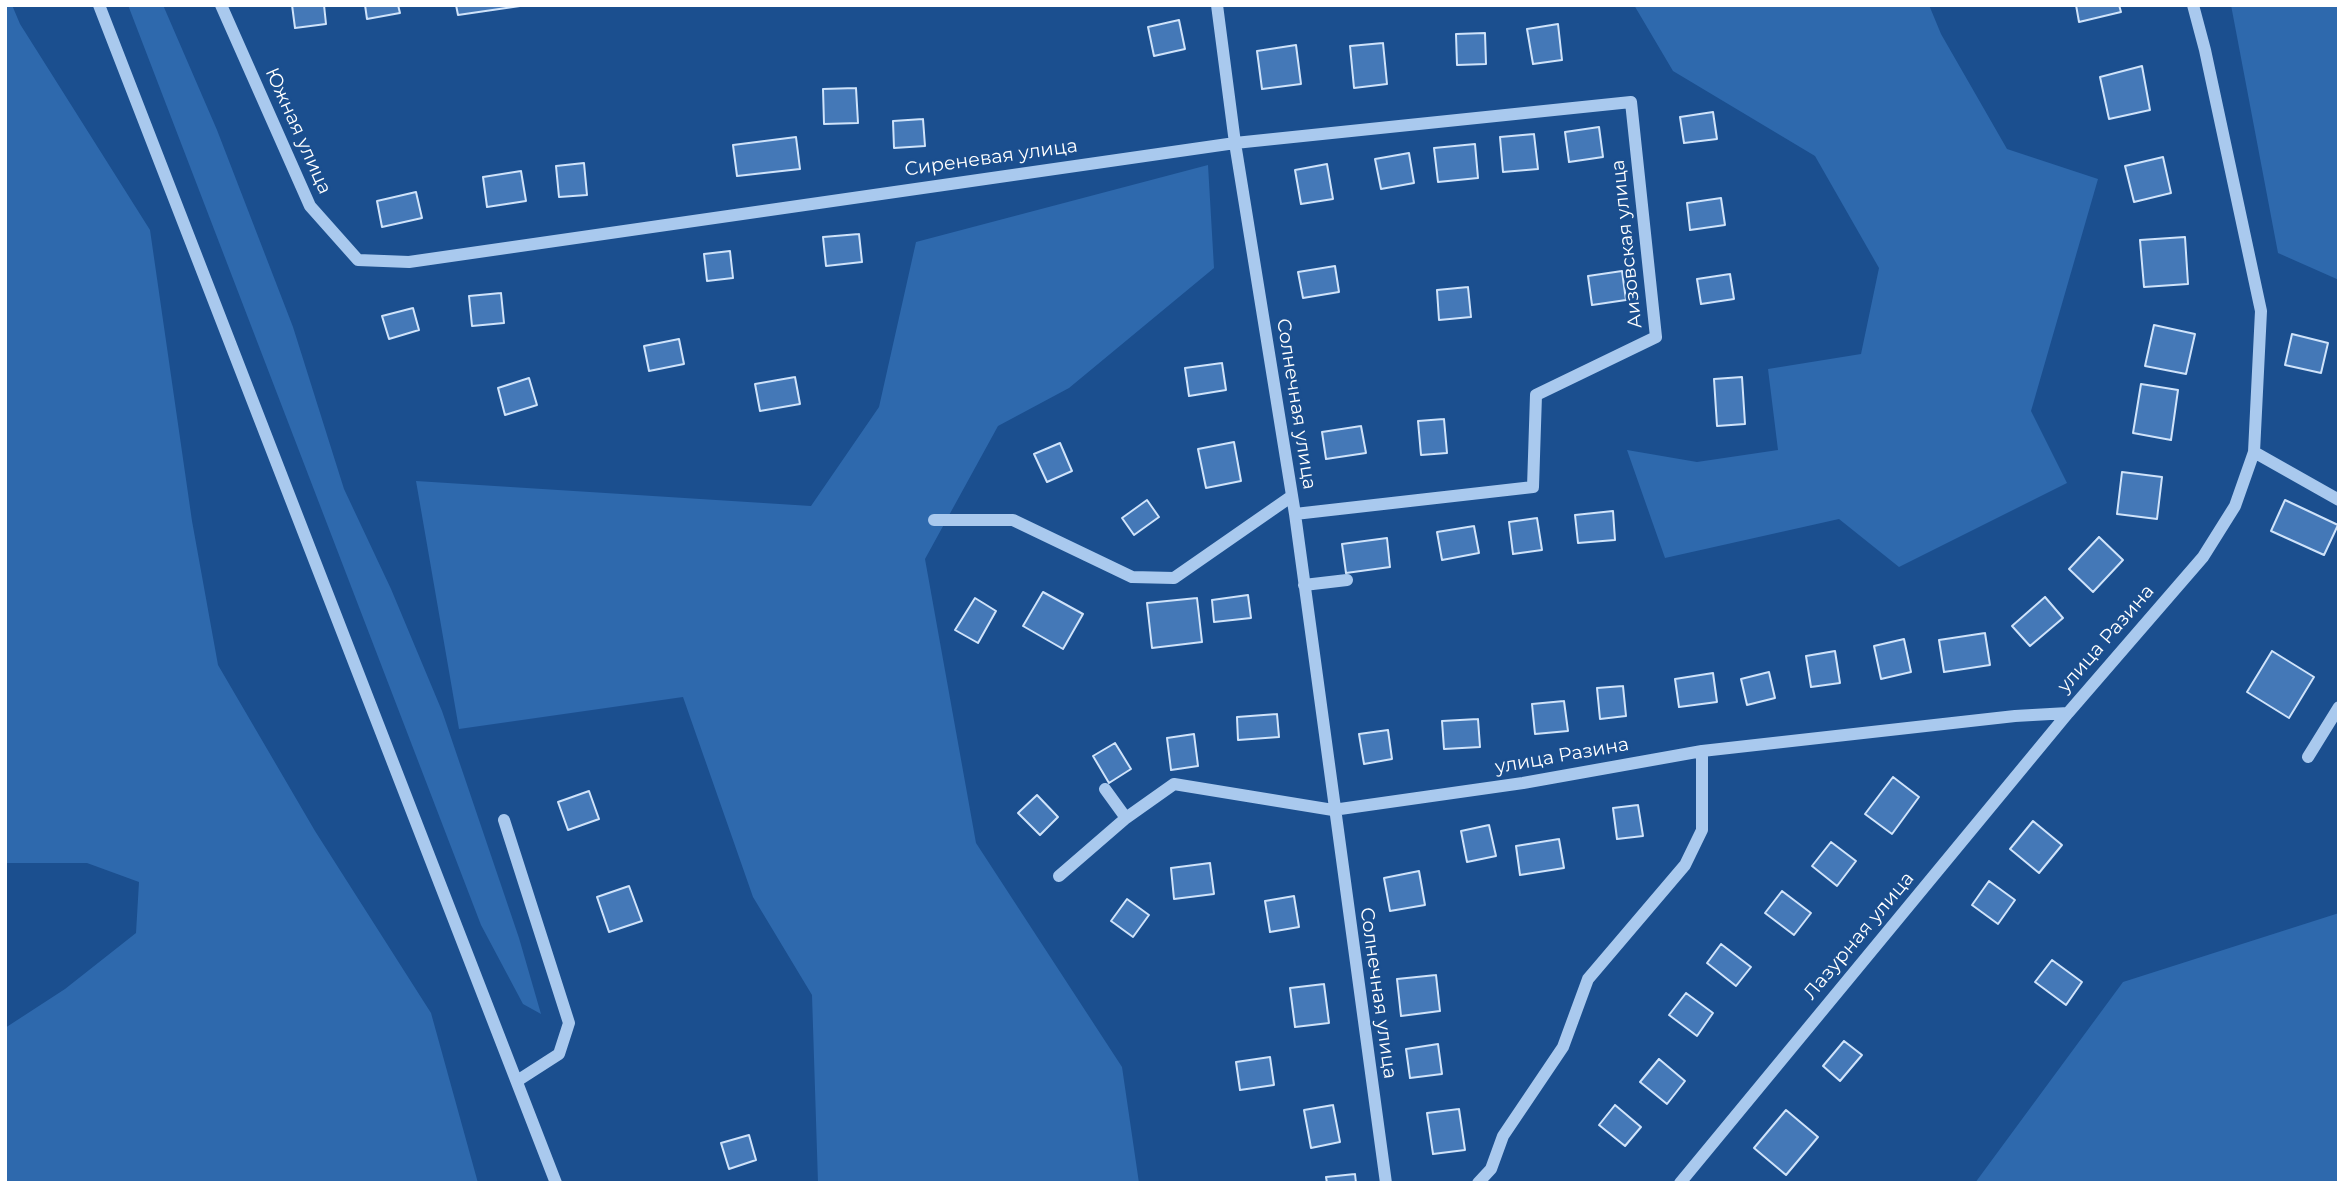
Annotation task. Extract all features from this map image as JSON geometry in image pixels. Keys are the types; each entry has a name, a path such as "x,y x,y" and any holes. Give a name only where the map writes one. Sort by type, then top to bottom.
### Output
{"street":[{"path":"100,5 556,1183"},
{"name":"Южная улица","path":"221,5 310,206 358,261"},
{"name":"Солнечная улица","path":"1217,5 1235,143 1295,514 1333,810 1386,1183"},
{"name":"улица Разина","path":"1333,810 1523,783 1702,751 2001,717 2068,713 2203,557 2235,506 2254,452 2261,310 2193,5"},
{"name":"Сиреневая улица","path":"358,261 409,262 1235,143 1631,102"},
{"name":"Аизовская улица","path":"1295,514 1532,488 1536,395 1656,337 1631,102"},
{"path":"2254,452 2339,499"},
{"path":"934,520 1013,520 1132,577 1174,578 1292,496"},
{"path":"1304,585 1347,580"},
{"path":"2308,757 2339,707"},
{"name":"Лазурная улица","path":"1680,1183 2068,713"},
{"path":"1478,1183 1490,1168 1503,1136 1563,1047 1588,979 1685,865 1702,830 1702,751"},
{"path":"1059,876 1126,818 1174,784 1333,810"},
{"path":"1105,789 1126,818"},
{"path":"504,820 569,1023 559,1054 517,1081"}],"shaded area":[{"path":"5,5 12,5 20,24 150,230 192,521 218,665 315,831 431,1013 478,1183 5,1183 5,1028 65,989 136,933 139,882 87,863 5,863"},
{"path":"128,5 163,5 217,130 293,327 344,489 391,589 442,711 519,938 541,1014 523,1004 481,925"},
{"path":"1634,5 1929,5 1941,34 2007,149 2098,179 2031,411 2067,483 1899,567 1839,519 1665,558 1627,450 1697,462 1778,450 1768,369 1861,354 1879,268 1815,156 1673,71"},
{"path":"2231,5 2339,5 2339,280 2278,253"},
{"path":"1208,165 1214,268 1069,388 998,426 925,559 976,843 1122,1067 1139,1183 818,1183 812,995 753,897 683,697 459,729 416,481 811,506 879,407 916,242"},
{"path":"2339,913 2339,1183 1975,1183 2123,982"}],"building":[{"path":"292,5 324,5 326,24 295,28"},
{"path":"365,5 398,5 400,13 367,19"},
{"path":"456,5 520,5 520,6 458,15"},
{"path":"2076,5 2119,5 2121,12 2079,22"},
{"path":"1179,20 1185,49 1154,56 1148,27"},
{"path":"1558,24 1562,60 1533,64 1527,29"},
{"path":"1485,33 1486,64 1457,65 1456,34"},
{"path":"1383,43 1387,84 1354,88 1350,46"},
{"path":"1296,45 1301,84 1262,89 1257,51"},
{"path":"2142,66 2150,110 2109,119 2100,77"},
{"path":"856,88 858,123 824,124 823,89"},
{"path":"1713,112 1717,139 1684,143 1680,117"},
{"path":"923,119 925,146 894,148 893,121"},
{"path":"1599,127 1603,157 1569,162 1565,132"},
{"path":"1534,134 1538,169 1503,172 1500,137"},
{"path":"796,137 800,169 737,176 733,145"},
{"path":"1475,144 1478,178 1438,182 1434,148"},
{"path":"1409,153 1414,183 1381,189 1375,159"},
{"path":"2163,157 2171,193 2134,202 2125,166"},
{"path":"584,163 587,195 559,197 556,166"},
{"path":"1327,164 1333,199 1301,204 1295,170"},
{"path":"521,171 526,201 487,207 483,177"},
{"path":"416,192 422,218 382,227 377,201"},
{"path":"1721,198 1725,225 1690,230 1687,203"},
{"path":"859,234 862,262 826,266 823,237"},
{"path":"2185,237 2188,284 2144,287 2140,240"},
{"path":"730,251 733,278 707,281 704,254"},
{"path":"1335,266 1339,292 1303,298 1298,272"},
{"path":"1622,271 1626,300 1592,305 1588,276"},
{"path":"1730,274 1734,299 1701,304 1697,279"},
{"path":"1468,287 1471,317 1439,320 1437,290"},
{"path":"501,293 504,323 472,326 469,296"},
{"path":"413,308 419,330 389,339 382,316"},
{"path":"2154,325 2195,334 2186,374 2145,366"},
{"path":"2292,334 2328,343 2321,373 2285,365"},
{"path":"679,339 684,364 649,371 644,346"},
{"path":"1222,363 1226,390 1189,396 1185,368"},
{"path":"795,377 800,404 760,411 755,384"},
{"path":"1742,377 1745,424 1717,426 1714,379"},
{"path":"529,378 537,405 505,415 498,388"},
{"path":"2141,384 2178,390 2171,440 2133,433"},
{"path":"1444,419 1447,453 1421,455 1418,421"},
{"path":"1361,426 1366,453 1326,459 1322,432"},
{"path":"1234,442 1241,481 1206,488 1198,449"},
{"path":"1060,443 1072,471 1047,482 1034,454"},
{"path":"2122,472 2162,477 2157,519 2117,514"},
{"path":"1147,500 1159,517 1134,535 1122,518"},
{"path":"2285,500 2338,525 2324,555 2271,531"},
{"path":"1613,511 1615,540 1578,543 1575,515"},
{"path":"1537,518 1542,550 1513,554 1509,522"},
{"path":"1474,526 1479,553 1442,560 1437,532"},
{"path":"2099,537 2123,560 2093,592 2069,569"},
{"path":"1387,538 1390,567 1346,573 1342,544"},
{"path":"1043,592 1083,614 1063,649 1023,626"},
{"path":"1248,595 1251,618 1214,622 1212,600"},
{"path":"2045,597 2063,618 2030,646 2012,626"},
{"path":"975,598 996,611 978,643 955,630"},
{"path":"1197,598 1202,642 1152,648 1147,603"},
{"path":"1985,633 1990,665 1944,672 1939,640"},
{"path":"1904,639 1911,672 1881,679 1874,646"},
{"path":"1835,651 1840,683 1811,687 1806,656"},
{"path":"2272,651 2314,677 2289,718 2247,692"},
{"path":"1769,672 1775,698 1747,705 1741,679"},
{"path":"1713,673 1717,702 1679,707 1675,679"},
{"path":"1623,686 1626,716 1600,719 1597,688"},
{"path":"1564,701 1568,731 1535,734 1532,704"},
{"path":"1277,714 1279,737 1238,740 1237,717"},
{"path":"1478,719 1480,747 1444,749 1442,721"},
{"path":"1388,730 1392,759 1364,764 1359,734"},
{"path":"1194,734 1198,766 1171,770 1167,738"},
{"path":"1115,743 1131,769 1109,783 1093,756"},
{"path":"1893,777 1919,797 1892,834 1865,814"},
{"path":"589,791 599,819 568,830 558,802"},
{"path":"1037,795 1058,817 1040,835 1018,813"},
{"path":"1638,805 1643,836 1617,839 1613,808"},
{"path":"2033,821 2062,845 2039,873 2010,849"},
{"path":"1489,825 1496,856 1467,862 1461,831"},
{"path":"1559,839 1564,868 1520,875 1516,846"},
{"path":"1831,842 1856,861 1837,886 1812,866"},
{"path":"1210,863 1214,894 1174,899 1171,868"},
{"path":"1419,871 1425,905 1390,911 1384,878"},
{"path":"1989,881 2015,900 1998,924 1972,905"},
{"path":"629,886 642,921 609,932 597,897"},
{"path":"1782,891 1811,913 1794,935 1765,913"},
{"path":"1294,896 1299,927 1270,932 1265,901"},
{"path":"1127,899 1149,915 1133,937 1111,921"},
{"path":"1721,944 1751,967 1736,986 1707,963"},
{"path":"2052,960 2082,982 2066,1005 2035,982"},
{"path":"1436,975 1440,1011 1401,1016 1397,979"},
{"path":"1324,984 1329,1023 1295,1027 1290,988"},
{"path":"1686,993 1713,1013 1697,1036 1669,1015"},
{"path":"1844,1041 1862,1055 1840,1081 1823,1066"},
{"path":"1438,1044 1442,1074 1410,1078 1406,1049"},
{"path":"1270,1057 1274,1085 1240,1090 1236,1062"},
{"path":"1659,1059 1685,1081 1667,1104 1640,1082"},
{"path":"1333,1105 1340,1142 1311,1148 1304,1110"},
{"path":"1615,1105 1641,1127 1625,1146 1599,1125"},
{"path":"1459,1109 1465,1150 1433,1154 1427,1113"},
{"path":"1786,1110 1818,1137 1786,1175 1754,1148"},
{"path":"749,1135 756,1160 729,1169 721,1143"},
{"path":"1355,1174 1356,1183 1327,1183 1326,1177"}]}
